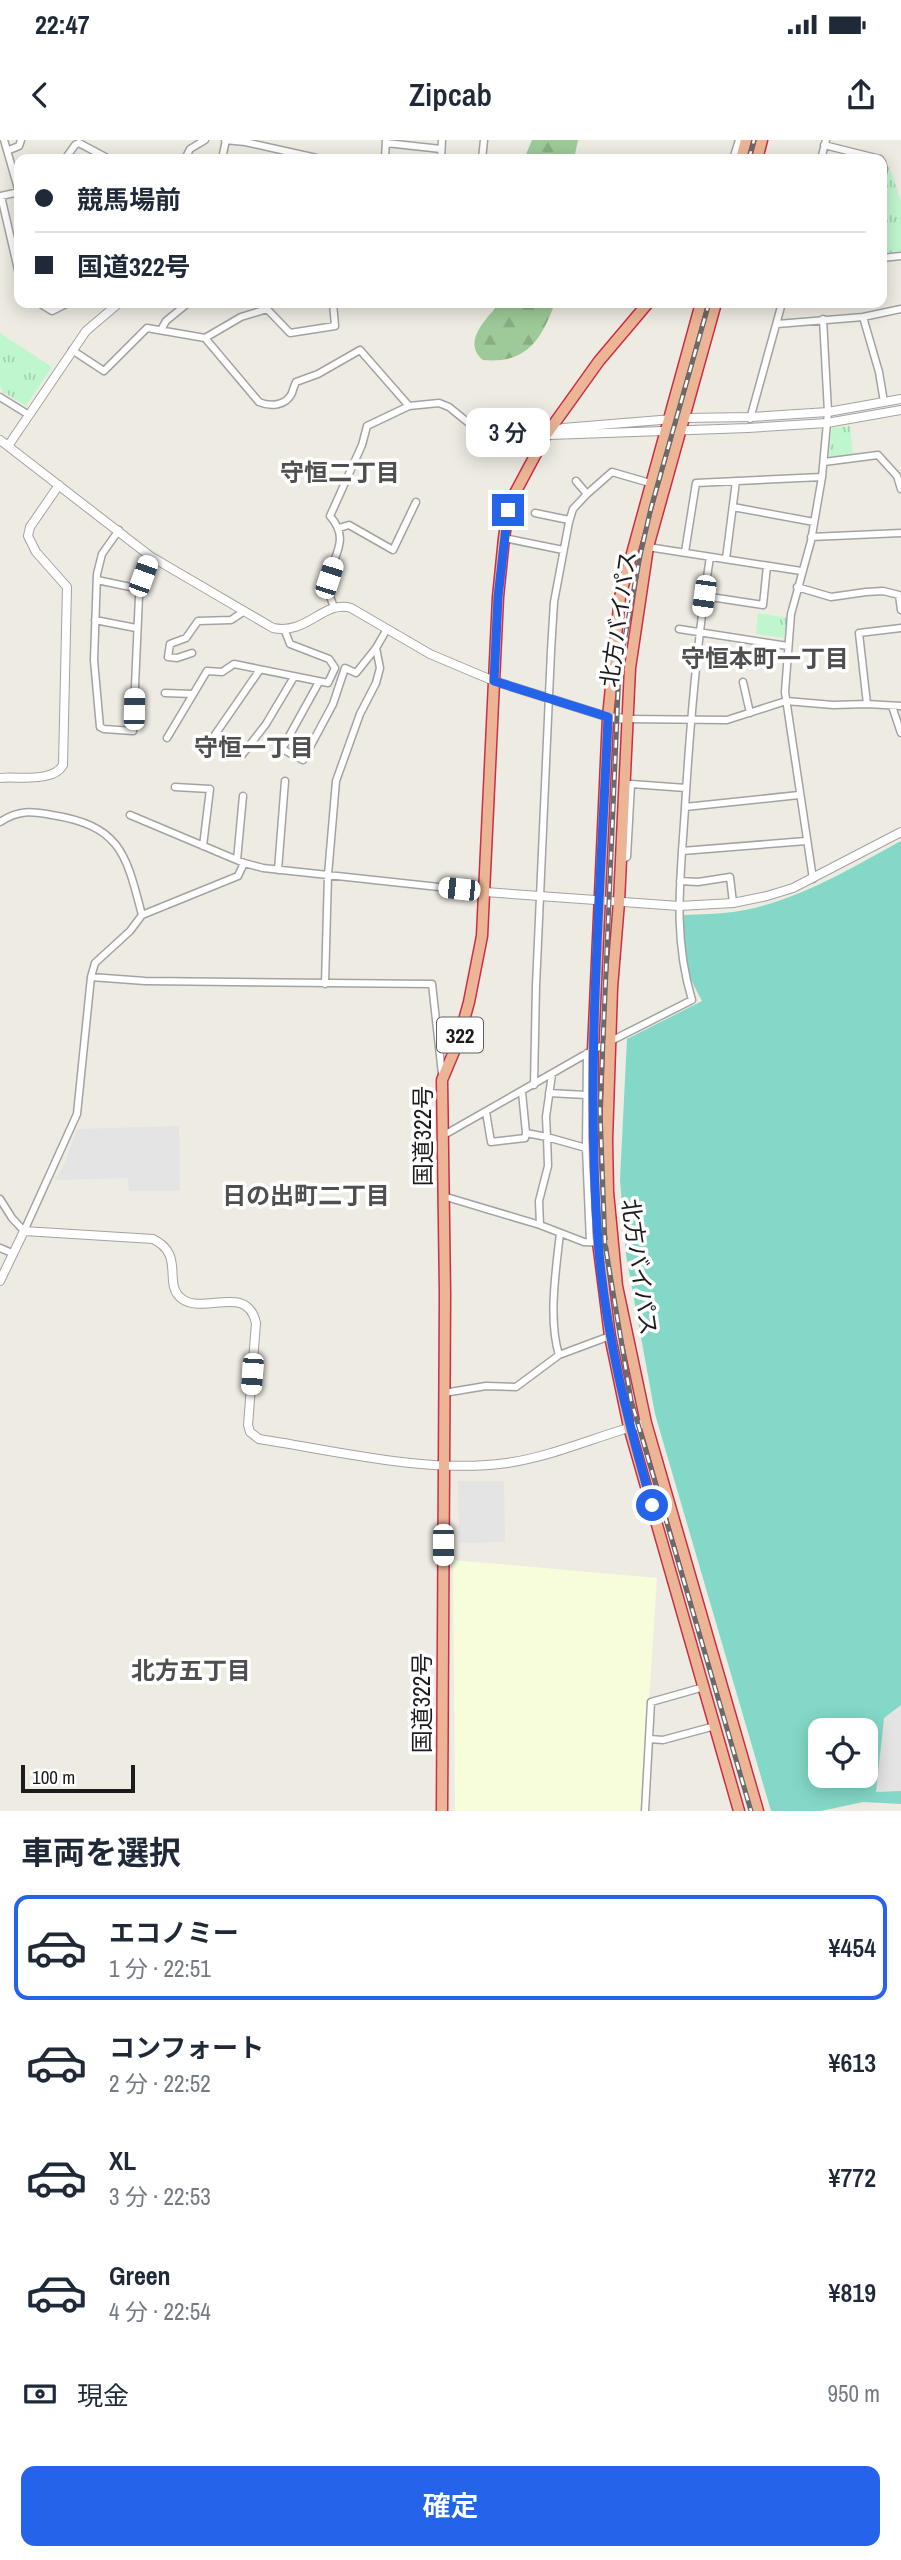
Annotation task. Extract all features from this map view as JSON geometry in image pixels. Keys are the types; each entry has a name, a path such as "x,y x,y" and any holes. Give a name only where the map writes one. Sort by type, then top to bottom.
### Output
{"highway":[{"name":"国道322号","path":"442,1811 445,1294 442,1080 458,1042 476,975 482,936 504,538 508,510 546,435 599,361 644,308"},
{"name":"北方バイパス","path":"700,308 620,597 608,717 590,1052 594,1242 629,1427 739,1811"},
{"name":"北方バイパス","path":"715,308 648,547 630,668 607,1140 611,1243 617,1286 646,1423 758,1811"}],"street":[{"path":"4,140 14,171"},
{"path":"9,150 19,146 21,140"},
{"path":"188,154 190,149 205,140"},
{"path":"225,140 299,154"},
{"path":"441,154 442,140"},
{"path":"386,142 441,149"},
{"path":"68,154 79,143 100,154"},
{"path":"825,143 861,154"},
{"path":"14,193 1,196 14,252"},
{"path":"8,446 86,331 113,308"},
{"path":"161,330 166,321 182,308"},
{"path":"205,338 241,317 267,309 290,333 335,327 333,308"},
{"path":"748,428 781,308"},
{"path":"777,324 863,317 901,309"},
{"path":"863,317 879,372 884,402"},
{"path":"813,879 786,701 791,614 811,537 824,462 828,412 823,319"},
{"path":"72,350 104,371 147,328 205,338 263,404 282,403 291,395 296,382 318,374 360,350 409,406"},
{"path":"0,397 29,415"},
{"path":"546,435 563,428 669,419 828,412 901,399"},
{"path":"334,607 327,589 340,542 339,528 330,516 362,445 367,426 409,406 443,404 481,433 491,437 827,423 901,410"},
{"path":"0,440 150,556 273,628 285,631 303,626 334,607 351,608 430,654 494,681 608,717 727,720 786,701 901,706"},
{"path":"824,462 878,455 897,476 901,489"},
{"path":"534,1085 554,602 563,550 573,509 612,472 650,483"},
{"path":"685,552 696,483 822,477"},
{"path":"576,481 587,494"},
{"path":"726,559 736,481"},
{"path":"0,778 48,776 61,770 63,765 67,587 36,552 28,537 30,527 59,485"},
{"path":"339,528 349,525 393,551 416,502"},
{"path":"733,507 814,522"},
{"path":"535,513 569,520"},
{"path":"118,530 102,554 97,580 94,660 100,727 104,729 133,731 136,628 140,589 150,556"},
{"path":"811,537 901,533"},
{"path":"504,538 563,550"},
{"path":"648,547 801,571"},
{"path":"444,1135 610,1041 692,1000 684,974 678,918 690,720 698,634 710,557"},
{"path":"704,596 763,605 767,566"},
{"path":"97,580 140,589"},
{"path":"797,587 831,597 866,592 900,595 901,610"},
{"path":"192,653 177,658 168,657 170,645 186,638 198,621 231,620 243,612"},
{"path":"95,620 136,628"},
{"path":"867,704 859,633 901,628"},
{"path":"320,682 282,749 303,760 334,704 345,668 356,674 387,629"},
{"path":"679,629 789,646"},
{"path":"167,738 207,671 222,672 234,664 258,671 328,683 335,668 329,659 290,644 285,631"},
{"path":"325,984 328,875 336,781 360,714 376,683 380,668 376,648"},
{"path":"258,671 212,739 226,749 242,754 266,724 293,677"},
{"path":"743,682 750,713"},
{"path":"165,693 193,694"},
{"path":"892,706 901,733"},
{"path":"278,870 285,781"},
{"path":"621,860 627,857 631,785 686,788"},
{"path":"175,787 210,789 203,846"},
{"path":"685,807 799,795"},
{"path":"0,1281 77,1114 91,976 95,963 142,915 238,876 241,862 243,796"},
{"path":"0,822 18,812 32,811 86,822 99,829 111,839 129,864 142,915"},
{"path":"130,815 241,862 278,870 540,897 679,906 733,903 767,897 813,879 901,832"},
{"path":"682,850 806,841"},
{"path":"680,881 698,882 730,877 733,903"},
{"path":"91,976 145,981 432,984 442,1080"},
{"path":"590,1052 586,1095 586,1147 594,1242"},
{"path":"540,1225 539,1201 548,1166 546,1117 552,1074"},
{"path":"486,1112 491,1142 525,1138 522,1091"},
{"path":"549,1093 586,1095"},
{"path":"526,1133 586,1147"},
{"path":"443,1196 560,1233 594,1242 611,1243"},
{"path":"0,1199 24,1231 153,1239 163,1244 173,1262 173,1282 176,1292 182,1298 191,1303 241,1303 249,1307 254,1313 256,1323 248,1425 250,1432 259,1439 428,1465 509,1463 560,1451 646,1423"},
{"path":"559,1355 554,1337 555,1275 560,1233"},
{"path":"0,1248 12,1253"},
{"path":"444,1393 486,1386 516,1387 559,1355 610,1336"},
{"path":"645,1811 651,1702 704,1687"},
{"path":"649,1739 663,1740 715,1726"}],"shaded area":[{"path":"901,841 901,1804 863,1802 821,1811 771,1811 655,1414 626,1255 620,1180 627,1039 702,1001 689,976 681,917 756,908 799,893"},
{"path":"179,1126 180,1191 129,1191 128,1178 55,1180 64,1165 77,1129"},
{"path":"458,1481 504,1481 505,1542 459,1543"},
{"path":"453,1560 657,1578 642,1811 455,1811"},
{"path":"901,1705 901,1791 876,1792 884,1718"}],"green space":[{"path":"532,140 578,140 575,154 526,154"},
{"path":"889,166 901,201 901,252 887,253"},
{"path":"496,308 553,308 538,338 530,347 511,358 483,360 477,353 475,338"},
{"path":"0,333 52,367 26,406 3,392 0,386"},
{"path":"850,426 853,456 833,460 829,455 832,428"},
{"path":"758,613 788,618 787,636 784,638 756,634"}],"railway":[{"path":"750,154 754,140"},
{"path":"708,308 651,508 619,670 600,1110 605,1244 631,1400 751,1811"}],"district":[{"name":"守恒二丁目","path":"340,472"},
{"name":"守恒本町一丁目","path":"765,658"},
{"name":"守恒一丁目","path":"254,747"},
{"name":"日の出町二丁目","path":"306,1195"},
{"name":"北方五丁目","path":"191,1670"}],"route":[{"path":"508,510 498,597 494,681 608,717 593,1050 593,1139 598,1242 610,1336 629,1427 652,1505"}]}
